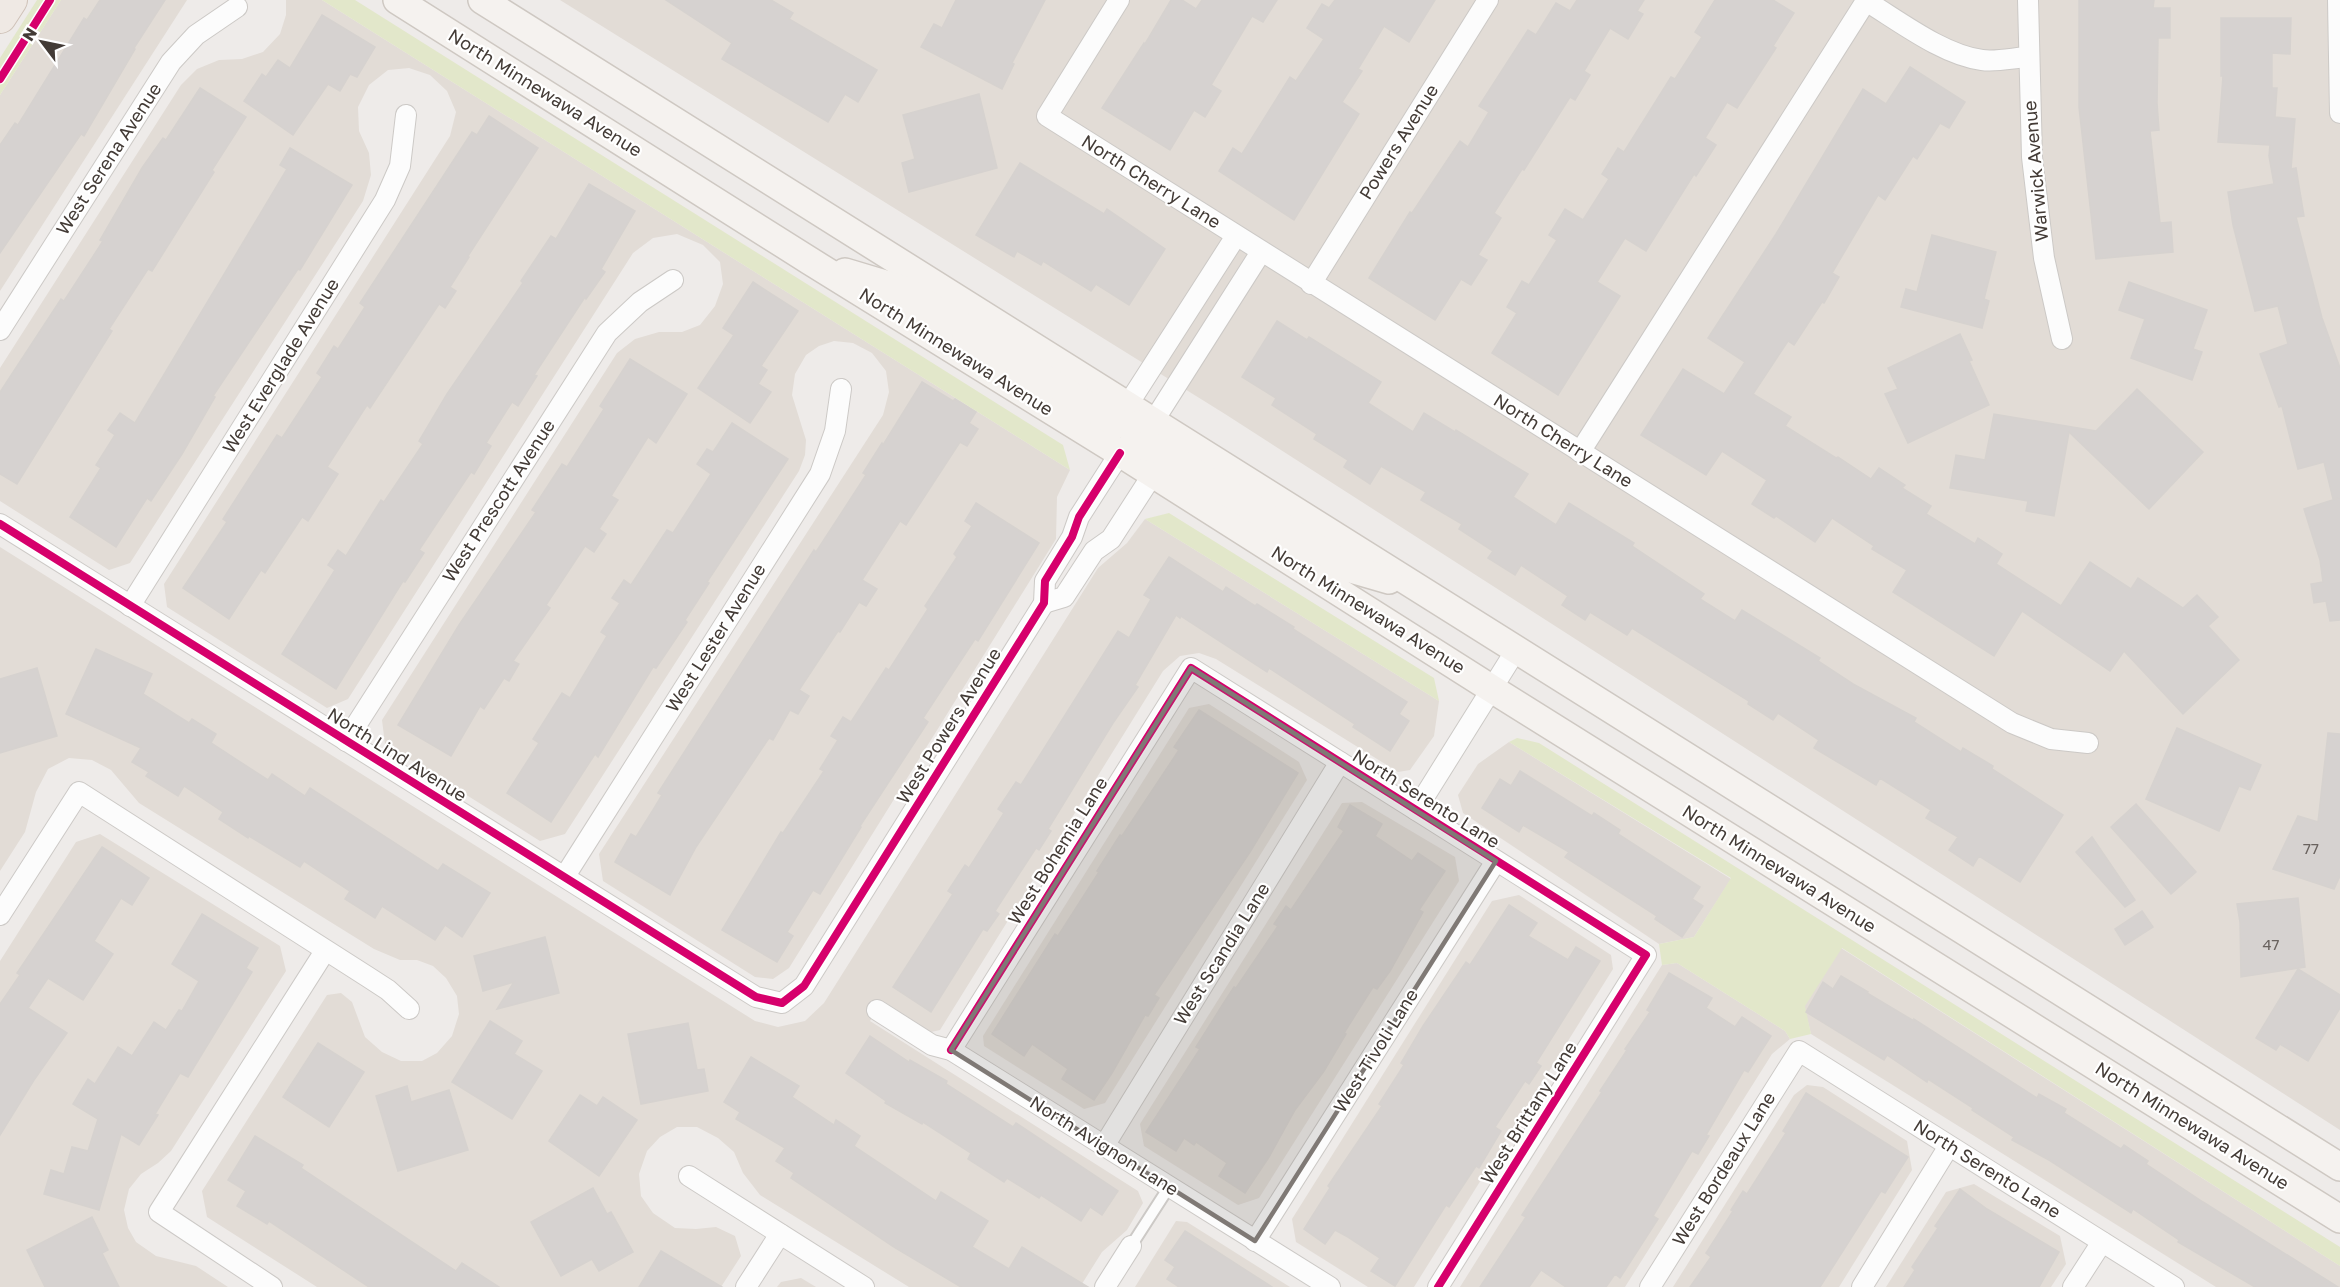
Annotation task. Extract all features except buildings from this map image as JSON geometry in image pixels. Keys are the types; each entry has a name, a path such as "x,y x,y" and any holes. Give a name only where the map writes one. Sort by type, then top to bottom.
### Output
{"main road":[{"path":"0,17 11,0"},
{"name":"North Minnewawa Avenue","path":"397,0 2340,1219"},
{"path":"482,0 2340,1167"},
{"path":"810,261 905,290 1116,423 1133,426 1153,422"},
{"path":"1120,453 1130,446 1142,445 1155,448 1351,568 1424,590"}],"street":[{"name":"North Cherry Lane","path":"1119,0 1047,116 2012,723 2051,739 2088,743"},
{"name":"Powers Avenue","path":"1311,284 1488,0"},
{"path":"1581,452 1866,0 1940,45 1968,57 1984,60 2028,57"},
{"name":"Warwick Avenue","path":"2028,0 2032,157 2044,258 2062,339"},
{"path":"2338,0 2340,113"},
{"name":"West Serena Avenue","path":"0,330 171,62 196,35 237,6"},
{"name":"West Everglade Avenue","path":"130,606 386,200 400,166 406,115"},
{"path":"1127,406 1236,236"},
{"path":"1153,422 1261,252"},
{"name":"West Prescott Avenue","path":"346,741 607,333 640,302 673,280"},
{"name":"West Lester Avenue","path":"565,876 820,474 835,431 841,389"},
{"name":"West Powers Avenue","path":"782,1003 804,986 1044,603 1045,581 1072,537 1078,517 1120,453"},
{"name":"West Powers Avenue","path":"1044,603 1064,597 1094,551 1112,539 1152,474"},
{"name":"North Lind Avenue","path":"0,524 756,996 782,1003"},
{"path":"1072,537 1094,551"},
{"path":"1416,810 1516,650"},
{"name":"North Serento Lane","path":"1191,668 1646,955"},
{"name":"West Bohemia Lane","path":"951,1050 1191,668"},
{"name":"West Scandia Lane","path":"1104,1146 1340,762"},
{"path":"0,915 79,792 388,990 409,1010"},
{"name":"West Tivoli Lane","path":"1255,1240 1496,861"},
{"path":"272,1287 159,1212 325,951"},
{"name":"West Brittany Lane","path":"1438,1287 1646,955"},
{"name":"North Avignon Lane","path":"877,1010 932,1045 951,1050 1329,1287"},
{"name":"North Serento Lane","path":"1799,1052 2174,1287"},
{"name":"West Bordeaux Lane","path":"1650,1287 1799,1052"},
{"path":"1862,1287 1949,1146"},
{"path":"689,1176 864,1287"},
{"path":"746,1287 780,1234"},
{"path":"2073,1287 2102,1242"},
{"path":"1105,1287 1131,1246"}],"lane":[{"path":"1131,1246 1169,1187"}],"highlighted area":[{"path":"1191,668 1496,861 1255,1241 951,1050"}],"shaded area":[{"path":"61,0 187,0 0,291 0,95"},
{"path":"286,0 322,0 1070,470 1057,497 1056,539 789,968 773,979 755,977 603,881 599,854 883,415 889,392 886,371 872,353 853,343 834,341 819,346 806,355 795,374 792,395 806,440 805,455 799,471 565,834 540,841 385,744 382,720 617,353 635,339 659,332 682,332 700,325 715,306 723,284 720,262 703,245 677,234 653,238 633,253 348,699 327,708 167,607 164,584 450,136 456,112 447,91 430,75 409,68 388,70 369,85 358,107 359,131 369,153 371,175 363,201 130,563 109,570 0,501 0,368 181,85 197,69 219,60 242,59 263,52 280,34 286,15"},
{"path":"560,0 2340,0 2340,1130 1225,414"},
{"path":"1145,519 1439,701 1434,736 1410,770 1398,772 1216,659 1199,653 1180,656 1163,671 940,1030 931,1032 883,1001 870,1021 1138,1191 1143,1203 1127,1230 1102,1252 1080,1287 909,1287 760,1195 743,1173 734,1152 718,1138 697,1127 677,1127 660,1137 647,1151 639,1174 641,1196 653,1213 675,1228 716,1227 735,1236 741,1256 721,1287 317,1287 207,1217 202,1191 327,995 341,993 352,1002 365,1037 382,1052 401,1061 422,1061 437,1053 452,1036 459,1014 457,996 446,978 433,966 417,960 400,960 374,949 139,803 111,770 92,760 69,758 48,769 36,792 25,832 0,871 0,547 755,1021 778,1027 805,1021 824,1003 1098,568 1127,543"},
{"path":"1209,704 1299,762 1307,780 1105,1103 1084,1109 984,1046 983,1036 1189,708"},
{"path":"1509,742 1731,879 1694,937 1659,944 1463,813 1458,795 1478,764"},
{"path":"1362,802 1455,857 1459,881 1259,1198 1238,1205 1144,1146 1140,1124 1342,803"},
{"path":"100,834 280,946 286,971 171,1151 141,1174 129,1189 124,1210 128,1228 136,1242 156,1256 196,1266 228,1287 0,1287 0,961 76,842"},
{"path":"1519,895 1611,955 1613,969 1414,1287 1368,1287 1296,1242 1292,1219 1492,901"},
{"path":"1841,948 2340,1266 2340,1287 2216,1287 1811,1034 1804,1006"},
{"path":"1677,963 1785,1031 1790,1039 1772,1054 1625,1287 1460,1287 1662,965"},
{"path":"1807,1085 1823,1087 1907,1141 1912,1170 1839,1287 1673,1287 1794,1095"},
{"path":"1974,1184 2060,1236 2066,1264 2051,1287 1886,1287 1946,1192"},
{"path":"1176,1221 1187,1222 1290,1287 1135,1287"},
{"path":"801,1278 816,1287 777,1287 781,1282"}],"green space":[{"path":"37,0 61,0 0,95 0,58"},
{"path":"322,0 355,0 1063,445 1070,470"},
{"path":"1169,513 1434,678 1439,701 1145,519"},
{"path":"1517,738 1539,743 2340,1247 2340,1266 1842,948 1805,1006 1811,1034 1790,1039 1785,1031 1677,963 1662,965 1659,944 1694,937 1731,878 1509,742"}],"cycle path":[{"path":"0,79 50,0"},
{"path":"0,524 756,997 782,1003 804,986 1044,603 1045,581 1072,537 1079,517 1120,453"},
{"path":"951,1050 1191,668 1646,955 1438,1287"}]}
